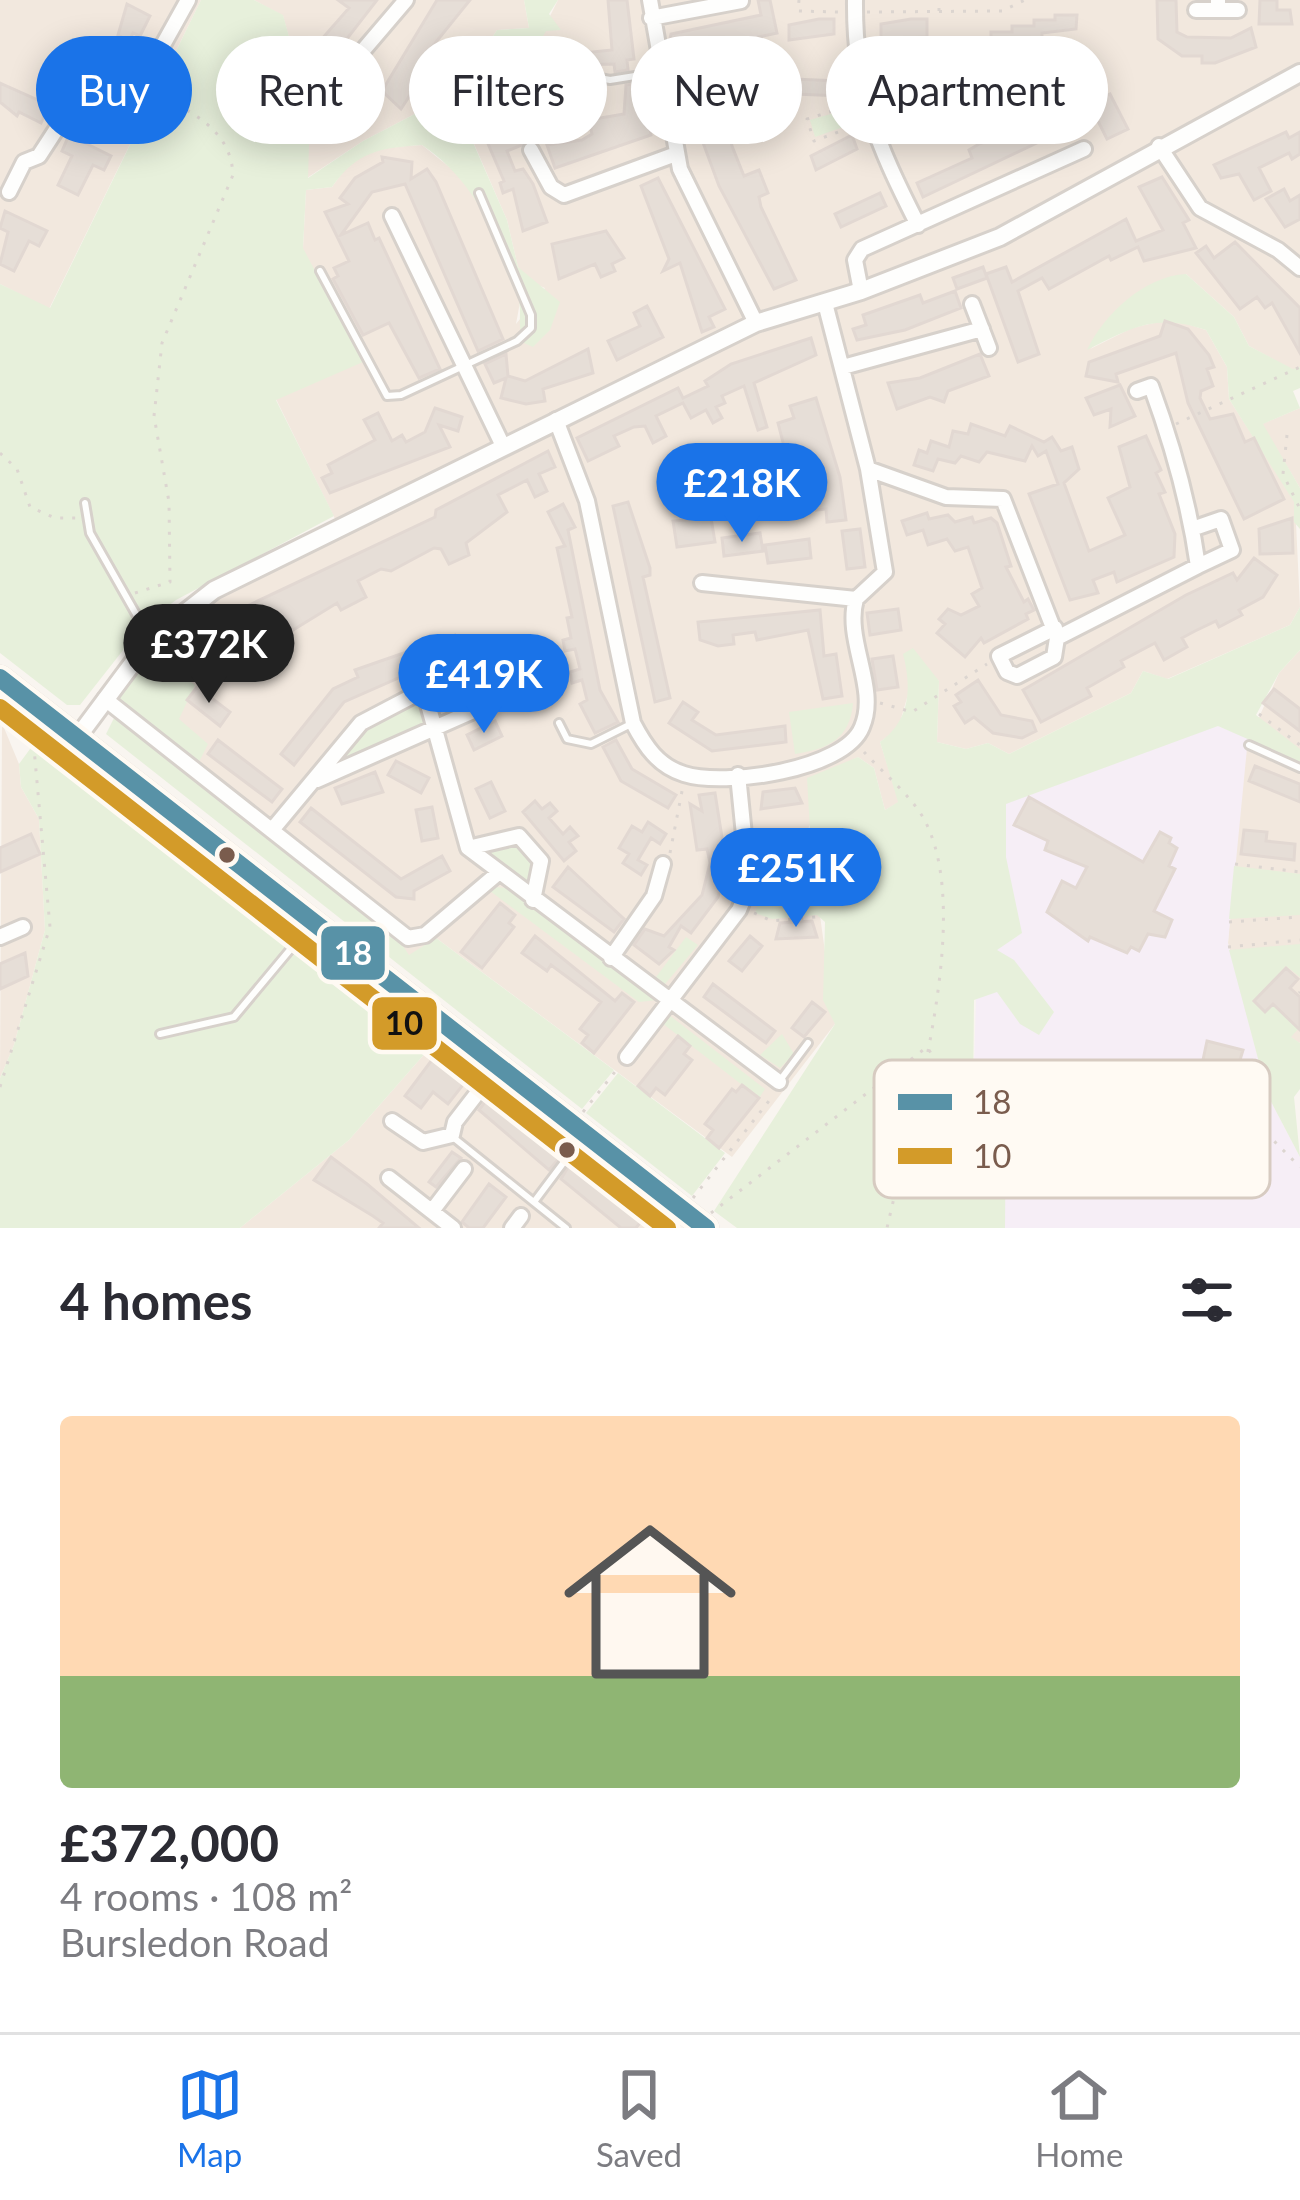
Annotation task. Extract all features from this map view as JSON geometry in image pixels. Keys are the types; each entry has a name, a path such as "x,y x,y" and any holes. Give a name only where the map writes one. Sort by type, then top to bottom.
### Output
{"main road":[{"path":"6,690 40,709 699,1218"}],"street":[{"path":"169,36 188,0"},
{"path":"375,36 406,0"},
{"path":"650,0 654,36"},
{"path":"651,18 741,1"},
{"path":"1196,10 1218,5 1238,10"},
{"path":"855,6 857,36"},
{"path":"77,738 151,640 214,590 756,323 861,291 1000,236 1300,73"},
{"path":"5,193 24,162 39,156 45,144"},
{"path":"674,144 756,323"},
{"path":"881,144 918,225"},
{"path":"1159,146 1200,208 1278,250 1300,268"},
{"path":"861,291 855,260 862,249 1084,149"},
{"path":"531,150 551,187 565,195 676,154"},
{"path":"392,216 503,446"},
{"path":"556,420 586,501 633,723 648,751 685,774 738,775 823,763 854,742 865,721 853,621 856,599 880,580 886,563 868,469 825,303"},
{"path":"972,304 989,348"},
{"path":"843,367 982,329"},
{"path":"1152,386 1167,428 1198,566"},
{"path":"868,469 946,497 1003,499 1056,633 1054,656 1017,676 1007,672 999,656 1056,633 1232,550 1233,540 1221,519 1192,529"},
{"path":"702,583 856,599"},
{"path":"272,830 311,782 361,723 474,668 489,704 311,782"},
{"path":"424,691 468,848 779,1082"},
{"path":"105,699 408,938 425,935 497,874"},
{"path":"627,1057 740,908 747,890 748,850 738,775"},
{"path":"468,848 519,836 541,861 533,900"},
{"path":"610,958 654,896 664,864"},
{"path":"0,937 23,927"},
{"path":"392,1121 422,1142 452,1135 455,1122 499,1065"},
{"path":"432,1211 464,1169"},
{"path":"389,1178 453,1228"}],"lane":[{"path":"320,271 387,396 401,395 517,341 531,328 531,315 479,193"},
{"path":"85,503 86,518 151,640"},
{"path":"559,723 567,739 591,744 633,723"},
{"path":"1249,745 1300,767"},
{"path":"160,1034 234,1017 313,922"},
{"path":"779,1082 808,1043"},
{"path":"452,1135 566,1228"},
{"path":"533,1203 564,1162"}],"path":[{"path":"799,0 798,11 855,6 939,12 1003,11 1025,0"},
{"path":"939,0 939,12"},
{"path":"826,112 807,118 814,141 826,137"},
{"path":"128,595 170,582 169,502 154,416 159,362 167,320 232,175 229,151 217,132 192,113"},
{"path":"1167,428 1300,367"},
{"path":"1287,436 1282,474 1300,508"},
{"path":"0,453 17,469 30,507 55,518 86,518"},
{"path":"866,700 912,712 999,656"},
{"path":"0,1087 50,927 32,722 40,709"},
{"path":"1259,714 1300,745"},
{"path":"854,742 924,819 945,880 924,1060"},
{"path":"664,864 669,859 685,774"},
{"path":"1235,864 1300,872"},
{"path":"747,890 811,882"},
{"path":"740,908 772,921 816,917"},
{"path":"1229,922 1300,917"},
{"path":"1228,947 1300,940"},
{"path":"927,1047 935,1060"},
{"path":"910,1060 927,1047"},
{"path":"582,1113 627,1057"},
{"path":"699,1218 779,1082"},
{"path":"699,1218 874,1087"},
{"path":"1270,1136 1300,1167"},
{"path":"887,1228 894,1198"}],"shaded area":[{"path":"0,0 201,0 183,36 36,36 36,144 130,144 49,309 0,284"},
{"path":"254,0 524,0 529,28 497,30 493,36 409,36 409,117 385,130 385,36 289,36 283,16"},
{"path":"558,0 1300,0 1300,367 1293,370 1249,346 1234,317 1186,274 1090,349 1132,328 1171,319 1206,330 1227,367 1229,399 1295,502 1300,607 1290,625 1167,679 1143,671 1131,693 1009,754 988,743 966,749 937,742 939,681 904,654 911,684 898,729 880,742 899,802 885,810 874,768 858,757 835,769 808,829 835,1024 732,1157 436,938 409,956 102,704 169,623 339,527 276,399 303,248 306,190 332,187 347,166 373,148 422,145 469,183 520,302 516,324 545,288 528,281 518,267 507,220 474,144 607,144 607,36 540,36"},
{"path":"309,144 358,144 307,178"},
{"path":"1300,408 1300,488 1262,424"},
{"path":"1300,650 1300,1043 1244,1015 1228,943 1242,755 1279,673"},
{"path":"2,723 19,764 21,787 39,819 45,930 14,1045 0,1078"},
{"path":"1218,726 1248,738 1228,943 1259,1060 974,1060 982,789"},
{"path":"435,1042 645,1201 651,1228 240,1228 349,1140"},
{"path":"1270,1100 1300,1157 1300,1228 949,1228 955,1198 1270,1198"}],"green space":[{"path":"201,0 254,0 283,15 289,36 216,36 216,144 309,144 308,178 359,144 385,144 385,130 409,117 409,144 474,144 507,220 518,267 560,302 550,330 533,347 524,343 518,297 494,232 456,175 422,145 371,154 351,166 332,187 306,190 303,248 363,362 276,400 334,516 176,600 142,626 80,705 67,705 0,653 0,284 50,308 130,144 192,144 192,36 183,36"},
{"path":"524,0 558,0 549,14 561,30 546,31 543,36 493,36 497,30 529,28"},
{"path":"826,115 826,133 815,137 810,120"},
{"path":"1186,274 1234,317 1249,346 1293,369 1300,367 1300,388 1293,391 1300,408 1263,424 1300,488 1300,529 1294,522 1294,502 1229,399 1227,367 1206,330 1173,323 1145,325 1087,350 1104,323 1141,289"},
{"path":"1300,607 1300,650 1279,673 1256,715 1300,749 1300,762 1218,726 1006,804 1006,857 1022,933 997,950 1014,960 1054,1012 1039,1035 1020,1024 997,992 974,1000 973,1060 874,1060 874,1198 1005,1198 1005,1228 737,1228 714,1211 835,1024 823,1000 825,922 817,915 772,919 755,913 763,890 813,882 807,778 858,757 874,768 885,810 898,802 880,742 898,724 906,703 903,654 913,648 939,681 937,742 966,749 988,743 1009,754 1131,693 1143,671 1168,679 1290,625"},
{"path":"152,655 195,685 179,719 208,744 199,762 117,701"},
{"path":"471,679 479,698 446,715 441,692"},
{"path":"421,698 430,728 347,762 341,759 374,721"},
{"path":"853,703 842,734 818,749 795,754 789,712"},
{"path":"116,714 395,934 409,955 436,938 614,1070 582,1109 106,734"},
{"path":"28,717 435,1042 349,1140 240,1228 0,1228 0,1078 14,1045 45,930 39,819 21,787 19,764 30,749"},
{"path":"512,838 537,863 532,885 483,848"},
{"path":"1234,866 1300,874 1300,915 1229,919"},
{"path":"506,888 657,1000 639,1002 490,891"},
{"path":"686,937 698,945 665,984 656,977"},
{"path":"1300,944 1300,977 1286,966 1254,1001 1266,1012 1278,998 1280,1011 1299,1028 1291,1037 1300,1043 1300,1089 1294,1097 1300,1157 1270,1100 1270,1060 1258,1060 1229,950"},
{"path":"669,1015 765,1089 759,1098 662,1023"},
{"path":"782,1034 794,1054 780,1068 760,1055"},
{"path":"618,1073 725,1153 692,1196 586,1113"}],"building":[{"path":"338,0 377,0 349,36 324,36 349,8"},
{"path":"437,0 470,0 441,36 415,36"},
{"path":"608,0 627,0 631,36 628,70 615,72 614,64 607,64 607,51 612,50"},
{"path":"758,0 770,0 777,33 671,36 671,34 761,15"},
{"path":"1157,0 1176,0 1177,32 1187,37 1231,38 1251,28 1256,47 1215,63 1202,63 1202,56 1182,56 1158,39"},
{"path":"1260,0 1277,0 1277,10 1290,10 1292,24 1259,24"},
{"path":"127,4 150,16 140,36 118,35"},
{"path":"1055,15 1077,15 1076,29 1042,36 991,36 991,32 1012,32 1012,26 1034,26 1034,20 1055,20"},
{"path":"834,19 834,34 789,36 789,25"},
{"path":"927,19 927,36 881,36 881,24"},
{"path":"409,46 409,97 401,109 385,94"},
{"path":"802,79 826,80 826,95 802,94"},
{"path":"0,83 36,99 36,120 19,112 17,116 0,102"},
{"path":"626,85 631,85 631,142 555,168 547,145 607,144 607,117 624,114"},
{"path":"1110,94 1128,129 1108,139 1108,95"},
{"path":"1286,132 1289,138 1300,132 1300,154 1292,159 1289,153 1259,168 1271,191 1254,200 1239,174 1221,178 1214,165"},
{"path":"65,144 87,144 111,156 104,170 93,165 78,195 58,185 72,156 62,151"},
{"path":"488,144 524,144 507,151 515,171 523,169 533,184 547,222 523,231 513,189 503,193 500,183 504,181"},
{"path":"704,144 732,144 744,176 759,170 768,193 759,197 761,207 796,280 774,289 719,186"},
{"path":"834,144 855,144 857,149 816,170 811,156"},
{"path":"979,144 1035,144 923,197 917,183 972,158 969,150"},
{"path":"382,157 412,162 411,179 427,169 436,182 503,339 478,351 405,184 372,192 341,235 368,223 375,240 379,238 440,369 419,378 389,323 363,335 333,279 338,276 334,268 349,261 325,212 348,204 340,198 355,178 383,162"},
{"path":"1162,177 1189,220 1183,223 1196,248 1144,261 1138,247 1111,260 1109,256 1049,289 1042,278 1018,291 1039,354 1018,362 986,274 1006,267 1012,282 1126,219 1136,241 1163,230 1139,187"},
{"path":"658,178 725,309 709,317 714,327 702,332 680,263 663,271 669,259 641,186"},
{"path":"1284,189 1290,201 1300,195 1300,219 1285,227 1266,199"},
{"path":"880,193 886,206 841,227 835,214"},
{"path":"5,211 47,231 39,246 29,241 14,271 0,264 8,232 0,228"},
{"path":"606,231 624,258 612,264 615,271 601,277 595,264 559,279 552,244"},
{"path":"1235,242 1300,308 1300,353 1272,303 1265,308 1257,297 1240,309 1196,253 1206,246 1214,258"},
{"path":"983,267 987,278 957,289 953,278"},
{"path":"955,291 961,308 905,330 857,340 853,329 866,325 863,315 920,295 923,303"},
{"path":"647,306 663,337 617,360 608,341 640,326 634,313"},
{"path":"1165,321 1188,329 1209,355 1214,367 1207,369 1213,386 1201,391 1200,398 1210,419 1233,414 1245,442 1254,438 1284,499 1244,519 1188,403 1176,353 1116,374 1118,382 1086,376 1089,362 1160,336"},
{"path":"811,338 816,355 754,383 767,427 758,430 744,386 722,396 725,403 716,407 722,418 713,423 706,410 691,418 683,403 656,416 666,436 653,443 645,426 634,427 614,436 619,446 588,461 577,438 678,388 683,398 708,386 705,381 731,364"},
{"path":"588,349 593,373 543,389 545,401 526,404 501,398 506,378 494,383 485,364 506,354 508,376 525,381"},
{"path":"980,354 989,376 948,391 944,402 930,397 897,409 888,383 920,378"},
{"path":"1120,385 1135,416 1110,427 1111,409 1094,415 1086,398"},
{"path":"816,398 840,477 846,520 827,522 826,509 816,510 812,480 794,485 778,423 794,418 790,406"},
{"path":"435,408 462,417 458,431 439,425 450,447 330,493 322,478 332,473 328,465 375,440 364,420 378,413 392,441 402,435 406,442 425,432"},
{"path":"971,424 1005,436 1010,426 1044,442 1052,437 1061,451 1072,447 1079,469 1064,483 1089,551 1125,535 1108,498 1130,487 1119,447 1146,436 1161,470 1156,473 1165,492 1159,494 1175,534 1174,557 1117,582 1114,572 1093,580 1098,593 1070,600 1029,494 1058,484 1046,451 1038,456 1032,446 1025,461 987,452 979,462 961,456 955,463 938,459 933,471 914,465 919,450 927,453 931,441 949,447 953,431 968,434"},
{"path":"548,451 555,467 539,474 547,491 535,497 527,480 498,495 507,512 466,543 469,555 449,564 441,549 434,548 391,571 381,569 358,581 366,597 341,610 337,603 267,646 258,642 240,650 237,644 228,651 221,645 211,654 208,650 185,676 169,661 224,617 435,517 436,510"},
{"path":"628,502 650,568 650,575 643,577 670,698 655,702 613,506"},
{"path":"563,504 575,527 568,530 600,690 618,722 595,733 580,704 587,700 582,680 572,683 570,672 580,669 575,649 565,651 563,640 571,638 567,618 572,617 557,548 565,546 548,512"},
{"path":"927,513 929,519 948,515 955,522 972,517 974,523 991,518 997,523 1011,566 1006,567 1024,602 1028,599 1034,610 1026,614 1028,619 984,643 981,638 965,657 937,633 945,624 939,619 948,609 961,615 979,606 972,594 982,588 968,547 955,551 947,539 928,545 923,530 907,535 902,521"},
{"path":"711,518 715,542 677,547 673,521"},
{"path":"1292,518 1293,553 1260,554 1259,529"},
{"path":"860,529 865,567 847,569 842,531"},
{"path":"760,533 763,551 724,556 722,538"},
{"path":"809,539 811,558 768,563 765,545"},
{"path":"1254,558 1277,575 1263,597 1239,610 1242,615 1219,627 1216,621 1182,638 1187,647 1164,660 1155,643 1121,661 1124,667 1087,688 1091,696 1041,722 1023,690 1186,595 1233,573 1237,580"},
{"path":"898,609 901,630 870,635 867,613"},
{"path":"820,610 824,656 836,654 842,696 823,699 808,630 757,640 755,632 733,635 734,644 718,646 700,640 698,622"},
{"path":"455,635 462,650 344,702 294,765 281,754 333,689 358,677 355,670"},
{"path":"503,640 507,650 517,646 521,656 511,660 519,679 529,676 533,686 523,690 527,700 512,706 488,646"},
{"path":"893,656 898,687 877,690 872,659"},
{"path":"978,680 1001,715 1032,721 1036,731 1022,738 993,733 974,717 965,723 954,706 961,702 956,695"},
{"path":"197,687 230,712 220,726 187,700"},
{"path":"1274,689 1300,709 1300,731 1263,703"},
{"path":"683,702 698,712 692,720 716,735 785,726 786,742 712,751 669,723"},
{"path":"495,721 502,736 474,750 467,735"},
{"path":"218,740 282,789 272,802 208,754"},
{"path":"616,740 632,769 676,795 668,808 621,781 603,747"},
{"path":"396,761 429,778 421,793 388,775"},
{"path":"1255,766 1300,784 1300,802 1249,781"},
{"path":"375,772 383,792 342,804 335,788"},
{"path":"491,782 505,811 490,818 476,789"},
{"path":"795,788 802,803 761,809 763,792"},
{"path":"715,793 726,863 718,897 691,933 681,926 669,947 674,950 659,964 634,945 645,929 664,936 702,895 710,863 707,849 697,850 690,804 702,811 699,795"},
{"path":"1029,797 1143,862 1160,832 1171,838 1169,843 1177,848 1169,866 1175,869 1154,911 1172,920 1165,937 1148,934 1139,951 1131,947 1127,953 1090,937 1088,941 1047,912 1062,881 1076,888 1087,867 1045,850 1048,841 1014,825"},
{"path":"535,801 542,809 550,803 557,811 549,818 563,834 570,827 578,836 569,842 576,851 564,861 523,812"},
{"path":"432,807 438,838 422,841 416,810"},
{"path":"311,808 401,879 442,856 450,871 414,891 414,899 396,897 300,822"},
{"path":"648,822 666,834 660,844 651,838 638,860 647,865 641,875 623,863 629,854 619,848 632,826 642,832"},
{"path":"1244,830 1267,832 1266,841 1295,844 1294,860 1241,854"},
{"path":"31,834 40,854 0,872 0,848"},
{"path":"805,858 806,874 774,877 772,861"},
{"path":"568,867 624,919 614,932 553,887"},
{"path":"500,903 515,915 509,923 514,927 482,968 461,952"},
{"path":"812,921 817,937 776,939 780,923"},
{"path":"535,936 615,1001 622,993 634,1002 594,1053 582,1043 588,1035 580,1029 601,1002 551,965 547,971 522,953"},
{"path":"750,936 762,946 742,971 729,961"},
{"path":"25,953 28,976 0,989 0,964"},
{"path":"1286,968 1298,979 1290,988 1300,997 1300,1030 1273,1004 1265,1012 1254,1001"},
{"path":"713,984 775,1031 766,1043 704,997"},
{"path":"812,1002 825,1012 804,1037 792,1028"},
{"path":"678,1036 690,1046 684,1054 692,1060 665,1095 656,1088 650,1096 638,1086"},
{"path":"1207,1041 1243,1050 1240,1060 1203,1060"},
{"path":"437,1053 469,1077 448,1104 433,1092 421,1108 405,1096"},
{"path":"742,1085 759,1098 719,1148 707,1138 713,1130 705,1124 732,1089 736,1092"},
{"path":"491,1094 562,1155 549,1170 479,1110"},
{"path":"452,1152 461,1158 436,1187 429,1182"},
{"path":"331,1157 419,1228 379,1228 383,1223 314,1180"},
{"path":"571,1162 643,1219 636,1228 621,1228 561,1179"},
{"path":"489,1184 506,1197 483,1228 469,1228 462,1222"}],"transit line":[{"name":"18","path":"0,678 706,1228"},
{"name":"10","path":"0,708 667,1228"}]}
